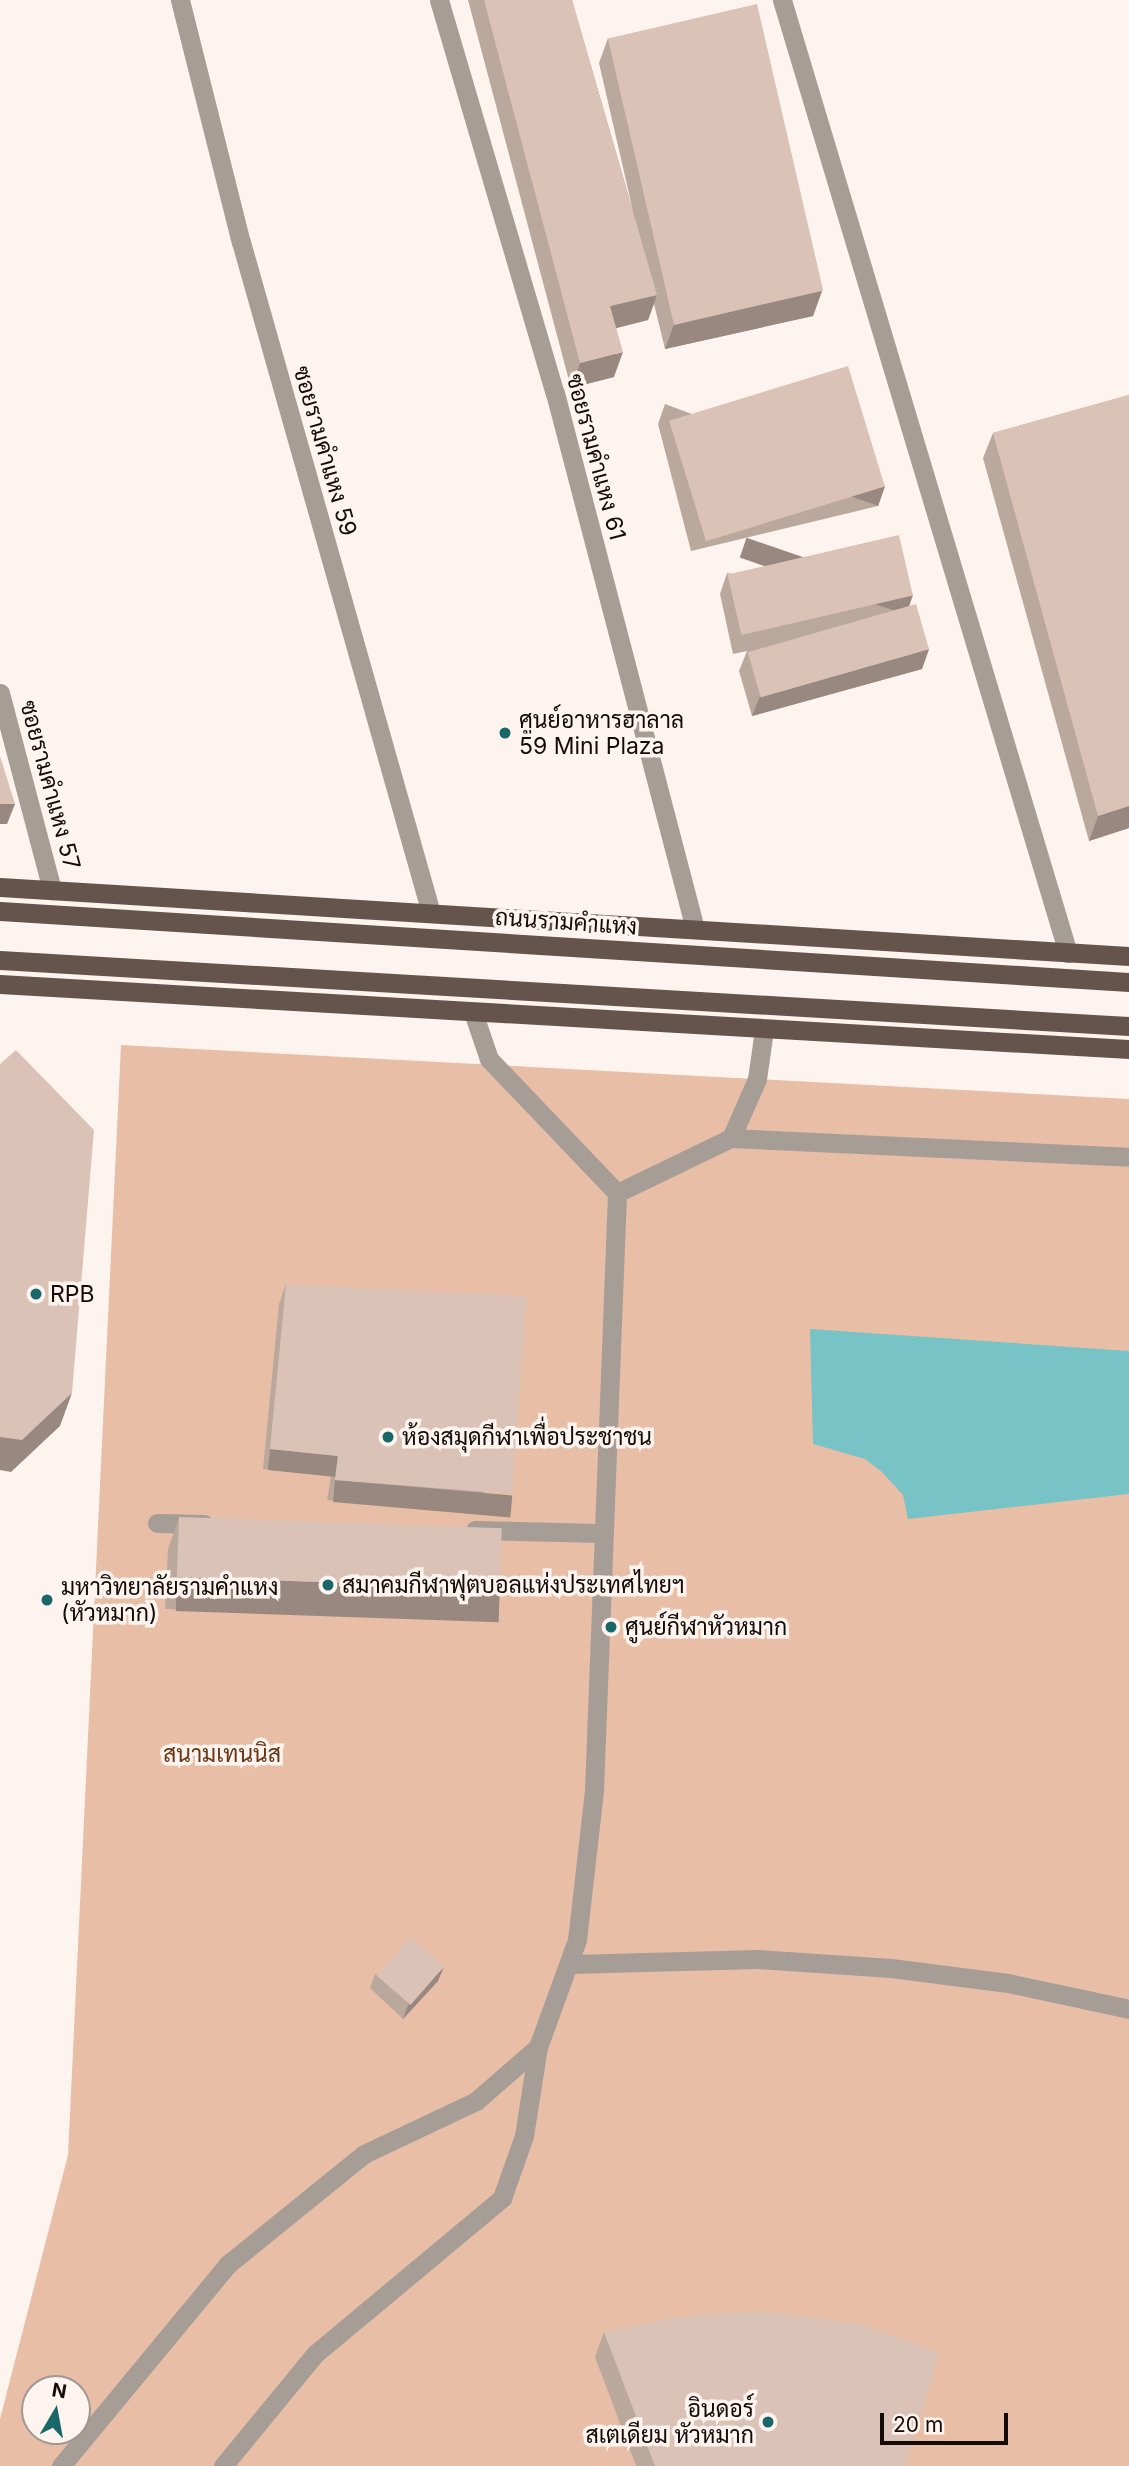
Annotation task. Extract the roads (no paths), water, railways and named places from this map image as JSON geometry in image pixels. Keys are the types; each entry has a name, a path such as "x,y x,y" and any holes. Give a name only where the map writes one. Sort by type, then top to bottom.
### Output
{"main road":[{"name":"ถนนรามคำแหง","path":"0,887 1129,956"},
{"name":"ถนนรามคำแหง","path":"0,911 1129,982"},
{"path":"0,960 1129,1026"},
{"path":"0,984 1129,1049"}],"street":[{"name":"ซอยรามคำแหง 59","path":"180,0 241,242 431,913"},
{"name":"ซอยรามคำแหง 61","path":"439,0 555,393 695,929"},
{"path":"782,0 1068,953"},
{"name":"ซอยรามคำแหง 57","path":"0,693 52,890"},
{"path":"223,2466 315,2354 502,2198 524,2136 538,2047 571,1964 594,1790 600,1533 617,1193 489,1059 473,1012"},
{"path":"731,1138 757,1079 764,1030"},
{"path":"617,1193 731,1138 1129,1157"},
{"path":"157,1523 226,1524"},
{"path":"448,1529 600,1533"},
{"path":"571,1964 758,1959 891,1968 1008,1983 1129,2009"},
{"path":"61,2466 228,2265 364,2154 476,2101 538,2047"}],"water":[{"path":"810,1329 1129,1351 1129,1494 908,1519 903,1495 882,1472 865,1459 813,1444"}],"place":[{"name":"ศูนย์อาหารฮาลาล 59 Mini Plaza","path":"505,733"},
{"name":"RPB","path":"36,1294"},
{"name":"ห้องสมุดกีฬาเพื่อประชาชน","path":"388,1437"},
{"name":"สมาคมกีฬาฟุตบอลแห่งประเทศไทยฯ","path":"328,1585"},
{"name":"มหาวิทยาลัยรามคำแหง (หัวหมาก)","path":"47,1600"},
{"name":"ศูนย์กีฬาหัวหมาก","path":"611,1627"},
{"name":"อินดอร์ สเตเดียม หัวหมาก","path":"768,2422"}],"park label":[{"name":"สนามเทนนิส","path":"222,1754"}]}
